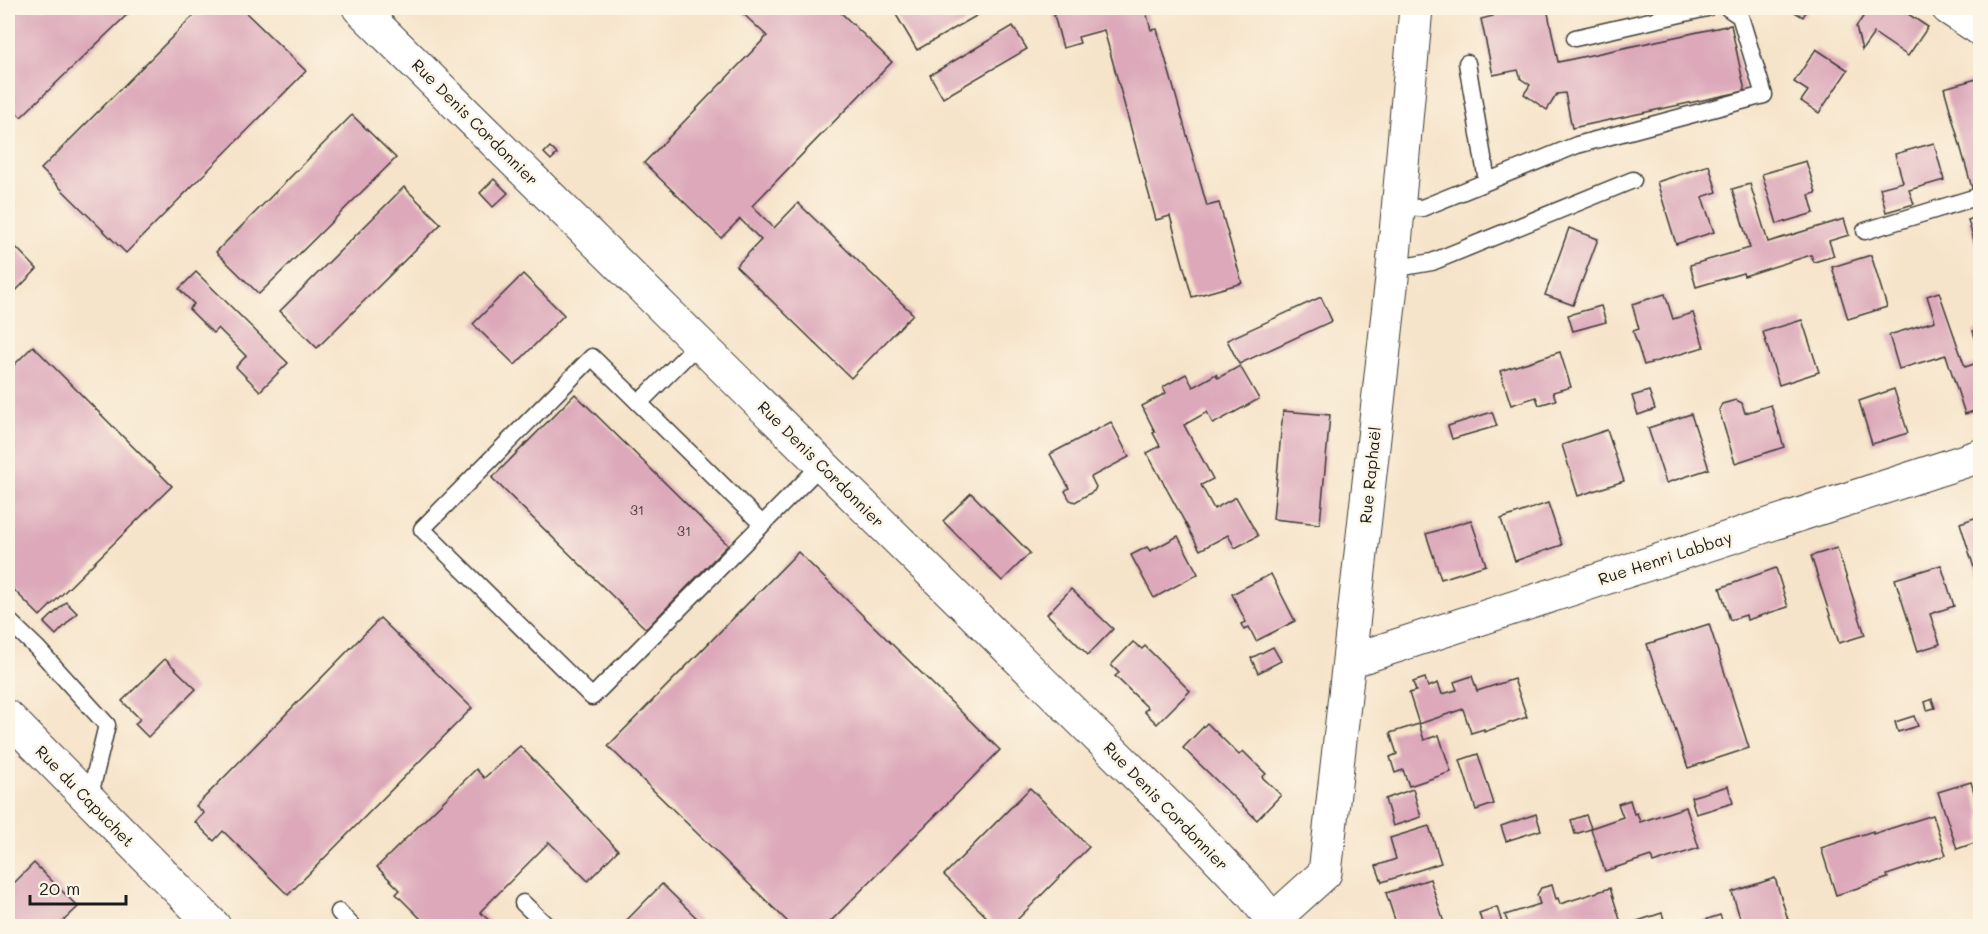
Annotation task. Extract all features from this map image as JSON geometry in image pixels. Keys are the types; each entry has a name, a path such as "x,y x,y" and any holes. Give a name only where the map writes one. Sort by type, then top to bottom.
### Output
{"street":[{"name":"Rue Denis Cordonnier","path":"359,8 1178,816 1275,923"},
{"name":"Rue Raphaël","path":"1275,923 1325,873 1392,269 1416,8"},
{"path":"1948,8 1980,29"},
{"name":"Rue Henri Labbay","path":"1350,661 1980,456"},
{"name":"Rue du Capuchet","path":"8,717 213,927"}],"lane":[{"path":"1575,38 1707,8"},
{"path":"1398,207 1422,207 1577,145 1764,94 1740,16 1728,8"},
{"path":"1467,63 1487,181"},
{"path":"1392,269 1432,261 1633,180"},
{"path":"1865,231 1980,196"},
{"path":"639,403 699,343"},
{"path":"762,524 592,357 422,529 592,697 822,464"},
{"path":"8,620 37,648 107,725 89,799"},
{"path":"523,903 547,927"},
{"path":"339,912 352,927"}],"building":[{"path":"8,8 134,8 21,117 8,104"},
{"path":"201,8 241,8 306,71 126,253 41,169"},
{"path":"737,8 836,8 892,62 752,206 774,228 798,203 913,314 851,378 736,266 761,240 740,219 721,238 644,163 767,36"},
{"path":"892,8 990,8 917,50"},
{"path":"1052,8 1145,8 1151,30 1157,29 1207,206 1219,203 1242,283 1192,297 1170,216 1156,220 1104,30 1078,37 1080,43 1063,48"},
{"path":"1491,8 1547,8 1558,62 1731,25 1745,91 1572,128 1565,93 1557,94 1547,110 1524,94 1530,85 1521,79 1518,70 1493,75 1481,19 1493,16"},
{"path":"1788,8 1808,8 1803,17"},
{"path":"1869,8 1899,8 1928,27 1908,56 1874,33 1862,50 1856,27"},
{"path":"1013,26 1027,49 943,98 930,75"},
{"path":"1816,49 1848,70 1819,113 1801,101 1808,91 1794,82"},
{"path":"1980,78 1980,186 1972,188 1944,88"},
{"path":"352,115 396,158 259,294 216,252"},
{"path":"1934,143 1944,180 1909,190 1914,204 1886,212 1880,188 1903,182 1895,154"},
{"path":"550,147 557,154 551,160 544,153"},
{"path":"1806,161 1816,193 1809,195 1814,213 1777,224 1762,174"},
{"path":"1709,165 1717,192 1702,197 1714,232 1676,244 1657,182"},
{"path":"494,179 508,193 493,207 480,193"},
{"path":"1750,184 1768,242 1844,219 1849,235 1829,241 1834,256 1814,262 1811,255 1744,276 1743,273 1696,287 1690,265 1750,248 1732,189"},
{"path":"404,187 441,224 317,348 280,311"},
{"path":"1980,216 1980,261 1968,220"},
{"path":"1569,228 1598,239 1573,305 1545,295"},
{"path":"8,239 37,269 8,299"},
{"path":"1871,255 1887,307 1848,319 1832,267"},
{"path":"196,272 288,363 260,391 236,367 246,356 218,328 213,333 189,309 194,304 179,289"},
{"path":"523,274 564,315 515,365 473,324"},
{"path":"1939,292 1965,367 1980,362 1980,409 1965,414 1946,355 1899,369 1889,335 1935,321 1927,296"},
{"path":"1665,294 1673,319 1693,313 1704,347 1644,365 1633,331 1639,329 1632,304"},
{"path":"1321,297 1332,321 1239,364 1227,340"},
{"path":"1601,306 1606,322 1573,331 1568,315"},
{"path":"1802,320 1819,372 1779,385 1763,332"},
{"path":"1980,329 1980,354 1973,331"},
{"path":"33,346 172,486 40,616 8,584 8,371"},
{"path":"1560,352 1571,387 1553,392 1556,400 1539,405 1536,397 1511,405 1500,371"},
{"path":"1240,366 1259,399 1213,424 1207,412 1184,425 1213,479 1201,485 1214,509 1236,497 1258,536 1235,548 1228,535 1200,550 1147,453 1160,446 1142,406 1166,393 1163,387 1186,374 1193,387 1216,374 1218,378"},
{"path":"1894,389 1908,433 1872,444 1859,401"},
{"path":"1649,391 1655,409 1638,415 1632,396"},
{"path":"575,394 728,545 646,629 492,478"},
{"path":"1736,400 1742,403 1745,413 1771,405 1784,447 1735,463 1719,410 1722,404"},
{"path":"1283,411 1330,415 1320,524 1273,519"},
{"path":"1492,412 1497,426 1452,439 1448,426"},
{"path":"1691,414 1709,469 1666,483 1648,428"},
{"path":"1111,422 1129,457 1091,477 1096,487 1094,491 1075,502 1070,500 1065,491 1069,488 1050,454"},
{"path":"1607,430 1624,481 1578,496 1562,445"},
{"path":"971,493 1030,553 1002,581 943,521"},
{"path":"1548,503 1562,545 1515,561 1501,519"},
{"path":"1980,516 1980,587 1960,523"},
{"path":"1471,520 1486,565 1441,579 1426,534"},
{"path":"1178,536 1198,574 1154,598 1131,555 1147,547 1150,551"},
{"path":"1837,548 1865,635 1839,643 1811,556"},
{"path":"798,552 1000,750 826,926 792,926 608,746"},
{"path":"1941,565 1954,606 1930,614 1940,644 1918,651 1895,579"},
{"path":"1776,568 1788,607 1747,620 1746,615 1730,620 1720,588"},
{"path":"1271,574 1295,621 1256,641 1249,627 1244,630 1241,624 1246,622 1232,594"},
{"path":"1071,589 1113,629 1088,655 1047,614"},
{"path":"66,602 77,613 56,635 44,623"},
{"path":"380,618 472,708 288,895 223,831 214,841 195,822 204,813 196,806"},
{"path":"1709,624 1749,748 1688,768 1647,644"},
{"path":"1133,642 1142,649 1145,646 1190,691 1157,724 1144,711 1148,708 1115,676 1119,673 1111,665"},
{"path":"1273,647 1281,661 1258,673 1251,658"},
{"path":"165,659 196,689 148,737 135,724 140,719 122,701"},
{"path":"1472,676 1477,691 1514,679 1527,717 1484,732 1484,729 1471,733 1463,709 1419,724 1409,693 1416,691 1413,682 1425,678 1428,687 1438,683 1442,694 1457,690 1454,682"},
{"path":"1932,699 1935,708 1927,710 1925,702"},
{"path":"1914,716 1918,726 1898,732 1895,722"},
{"path":"1207,723 1239,755 1243,751 1266,774 1262,777 1281,795 1257,820 1183,748"},
{"path":"1419,724 1424,740 1439,735 1451,772 1409,786 1403,770 1395,773 1390,757 1397,754 1390,733"},
{"path":"520,746 618,850 588,881 549,842 480,912 495,926 428,926 396,894 400,890 377,867 476,769 484,778"},
{"path":"1478,754 1494,804 1476,810 1460,760"},
{"path":"1971,782 1980,812 1980,841 1957,849 1938,792"},
{"path":"1728,786 1733,803 1696,814 1691,797"},
{"path":"1030,788 1089,847 1011,926 996,926 944,875"},
{"path":"1413,789 1421,817 1393,826 1385,799"},
{"path":"1630,800 1634,814 1637,813 1640,822 1686,807 1699,848 1653,863 1651,856 1605,871 1591,829 1575,834 1571,820 1586,815 1591,828 1623,817 1618,804"},
{"path":"1536,814 1541,830 1506,841 1501,826"},
{"path":"1933,815 1946,855 1836,895 1821,848"},
{"path":"1429,826 1441,863 1382,882 1376,866 1396,859 1390,838"},
{"path":"34,863 78,907 58,926 8,926 8,889"},
{"path":"1775,878 1790,926 1747,926 1745,920 1741,921 1732,892"},
{"path":"1430,879 1445,926 1397,926 1386,893"},
{"path":"662,884 705,926 621,926"},
{"path":"1552,885 1560,904 1610,888 1622,926 1509,926 1505,915 1540,904 1537,895 1541,888"},
{"path":"1497,907 1502,923 1483,926 1479,913"},
{"path":"1662,913 1666,926 1622,926"},
{"path":"1720,915 1724,926 1687,926"}]}
